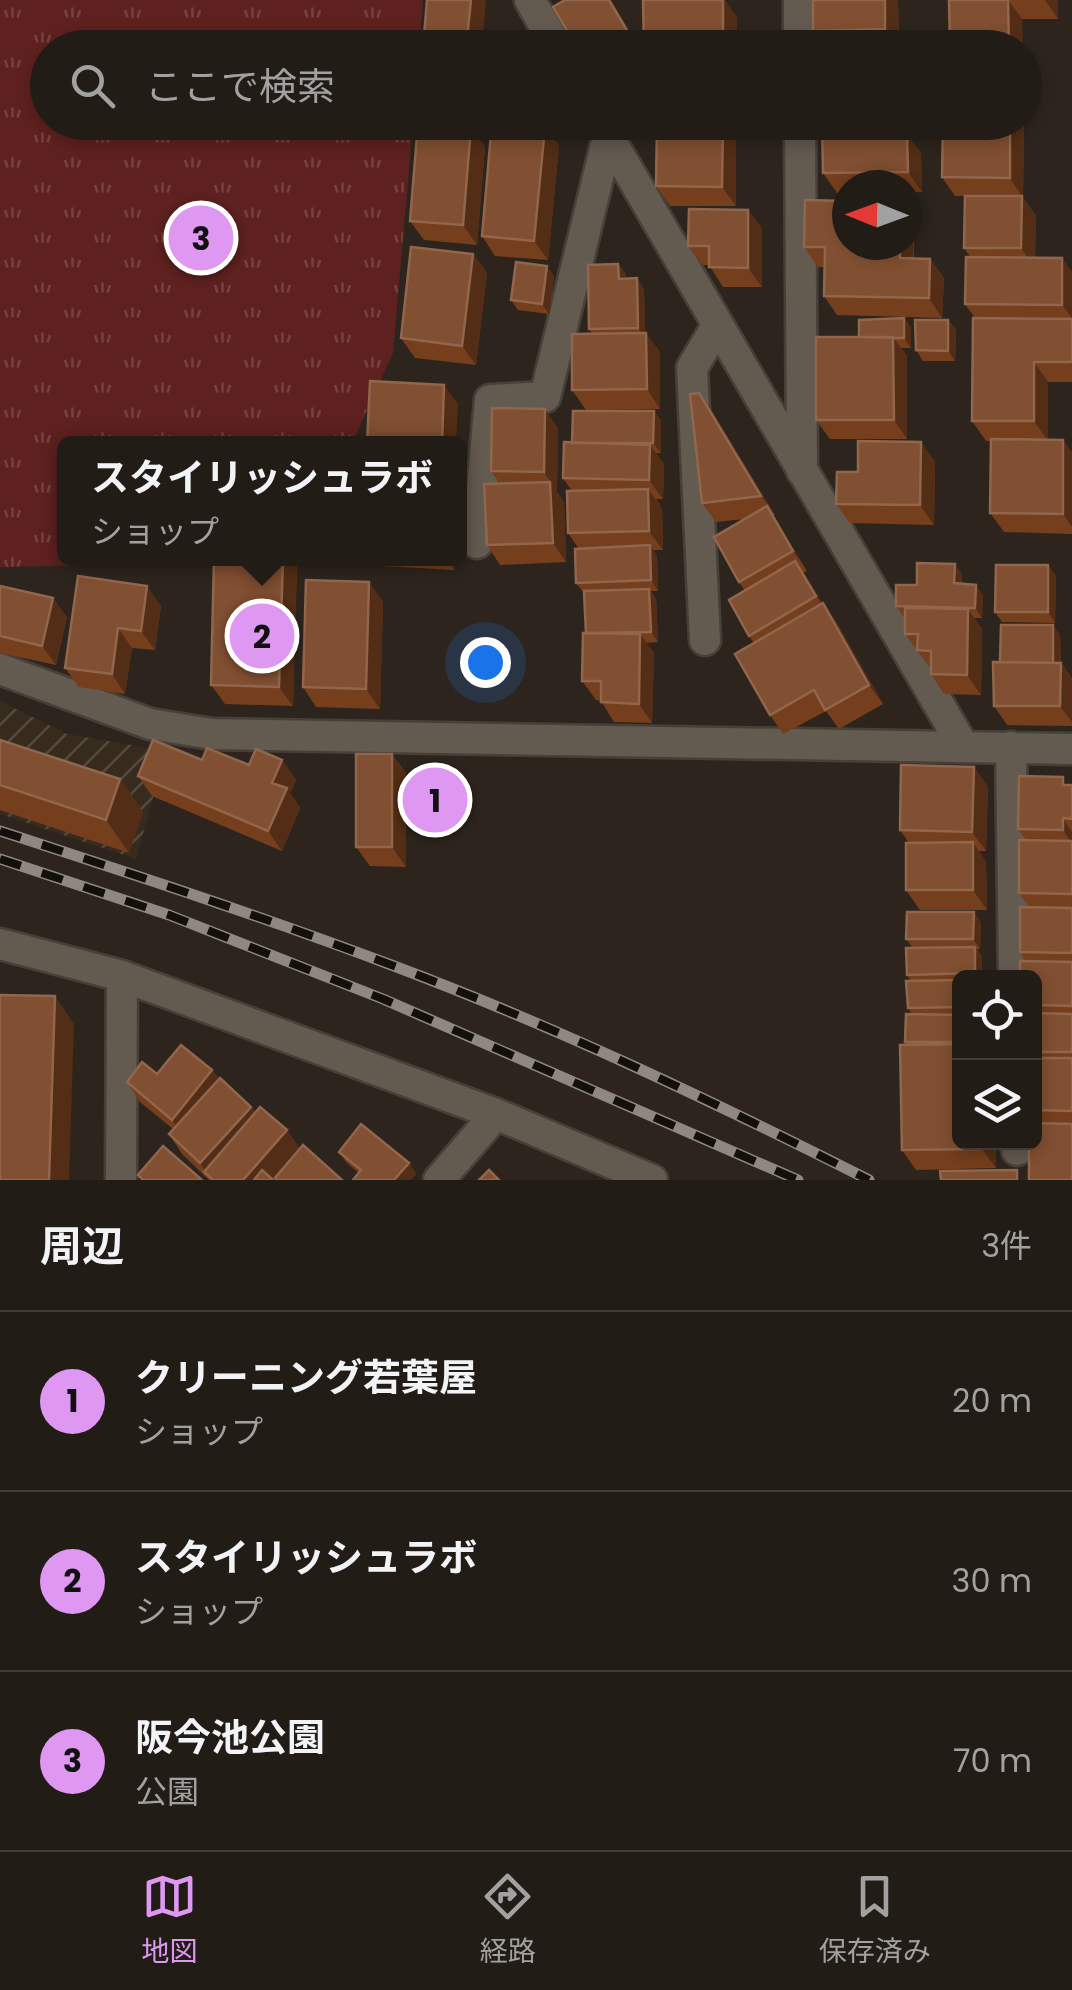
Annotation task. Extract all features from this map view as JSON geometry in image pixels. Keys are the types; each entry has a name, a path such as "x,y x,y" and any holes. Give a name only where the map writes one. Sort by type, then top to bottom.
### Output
{"street":[{"path":"530,0 547,30"},
{"path":"799,0 799,30"},
{"path":"477,543 490,400 546,396 602,140"},
{"path":"610,140 963,746"},
{"path":"800,140 802,474"},
{"path":"705,640 692,368 717,326"},
{"path":"0,669 150,724 212,734 1072,749"},
{"path":"1011,748 1014,970"},
{"path":"0,944 122,976 496,1114 652,1180"},
{"path":"121,1180 122,976"},
{"path":"439,1180 496,1114"}],"shaded area":[{"path":"0,701 67,734 166,751 136,859 0,814"}],"green space":[{"path":"0,0 423,0 420,30 30,30 30,140 412,140 393,353 355,436 57,436 57,566 0,567"}],"building":[{"path":"427,0 471,0 468,30 424,30"},
{"path":"565,0 609,0 627,30 566,30 553,7"},
{"path":"643,0 723,0 723,30 644,30"},
{"path":"813,0 885,0 885,29 813,30"},
{"path":"949,0 1008,0 1009,30 950,30"},
{"path":"417,140 470,140 463,225 410,221"},
{"path":"490,140 544,140 534,241 482,236"},
{"path":"657,140 723,140 722,187 656,186"},
{"path":"822,140 907,140 908,170 823,173"},
{"path":"943,140 1010,140 1010,178 942,177"},
{"path":"965,196 1022,196 1021,248 964,248"},
{"path":"805,200 832,201 832,260 930,259 929,298 824,296 825,247 804,247"},
{"path":"689,209 748,210 748,268 709,267 709,246 688,246"},
{"path":"411,247 473,254 462,346 401,338"},
{"path":"966,257 1062,258 1062,305 965,304"},
{"path":"516,262 547,266 542,304 511,300"},
{"path":"618,264 619,279 637,278 638,328 589,329 588,265"},
{"path":"904,318 904,338 859,337 859,320"},
{"path":"973,318 1072,319 1072,362 1034,362 1034,421 972,421"},
{"path":"915,320 948,320 948,351 916,350"},
{"path":"646,333 647,389 572,390 572,334"},
{"path":"816,337 893,337 894,420 816,420"},
{"path":"370,381 444,385 442,436 367,436"},
{"path":"699,393 761,496 702,503 690,394"},
{"path":"492,408 545,409 544,472 491,471"},
{"path":"573,411 654,411 653,443 572,443"},
{"path":"991,439 1063,440 1063,514 990,513"},
{"path":"858,441 921,442 920,505 836,504 837,472 858,472"},
{"path":"564,442 650,445 649,480 563,478"},
{"path":"550,482 553,543 487,545 484,484"},
{"path":"648,489 649,531 568,533 567,491"},
{"path":"767,506 793,551 739,582 714,537"},
{"path":"650,545 651,580 576,583 575,549"},
{"path":"795,561 816,596 749,636 729,600"},
{"path":"917,563 955,564 954,583 976,585 975,608 896,606 896,585 917,585"},
{"path":"996,565 1048,565 1048,612 995,612"},
{"path":"214,566 283,566 279,687 211,685"},
{"path":"78,576 147,586 141,631 118,628 112,674 65,668"},
{"path":"306,580 369,582 366,689 303,687"},
{"path":"0,586 53,598 42,646 0,636"},
{"path":"649,589 651,632 586,633 584,591"},
{"path":"823,603 869,685 825,710 814,690 770,715 735,654"},
{"path":"905,608 968,609 967,675 931,674 931,651 917,650 918,634 905,634"},
{"path":"1001,625 1053,625 1053,663 1000,662"},
{"path":"583,633 640,634 639,704 601,702 601,681 582,681"},
{"path":"993,662 1061,663 1060,706 994,706"},
{"path":"0,740 120,779 106,820 0,785"},
{"path":"153,740 202,760 207,748 249,765 256,749 282,760 272,783 287,788 268,831 138,776"},
{"path":"356,754 392,754 392,847 356,847"},
{"path":"901,765 974,767 972,832 900,830"},
{"path":"1019,776 1063,777 1063,785 1072,785 1072,819 1063,818 1063,830 1018,829"},
{"path":"1019,840 1072,841 1072,894 1019,893"},
{"path":"973,842 973,890 906,890 906,843"},
{"path":"1020,907 1072,908 1072,953 1020,952"},
{"path":"907,912 974,912 973,939 906,939"},
{"path":"975,947 975,970 907,975 906,948"},
{"path":"1020,961 1072,962 1072,1006 1042,1005 1042,970 1020,970"},
{"path":"952,980 952,1007 908,1008 906,981"},
{"path":"0,995 55,996 49,1180 0,1180"},
{"path":"1042,1013 1072,1014 1072,1052 1042,1052"},
{"path":"906,1014 952,1015 952,1042 905,1042"},
{"path":"952,1044 952,1149 902,1150 900,1045"},
{"path":"181,1045 212,1070 172,1120 127,1082 142,1062 157,1074"},
{"path":"1042,1058 1072,1058 1072,1111 1042,1110"},
{"path":"220,1078 251,1107 200,1163 169,1134"},
{"path":"260,1107 287,1130 243,1180 213,1180 204,1172"},
{"path":"1042,1123 1072,1124 1072,1180 1029,1180 1029,1150 1042,1150"},
{"path":"361,1124 409,1163 394,1180 353,1180 361,1170 339,1152"},
{"path":"303,1145 342,1180 277,1180"},
{"path":"163,1146 202,1180 143,1180 138,1175"},
{"path":"262,1170 273,1180 254,1180"},
{"path":"489,1170 499,1180 479,1180"},
{"path":"1017,1170 1017,1180 941,1180 940,1171"}],"railway":[{"path":"0,831 247,913 515,1014 869,1180"},
{"path":"0,859 169,915 383,999 798,1180"}],"place":[{"name":"阪今池公園","path":"201,238"},
{"name":"スタイリッシュラボ","path":"262,636"},
{"name":"クリーニング若葉屋","path":"435,800"}]}
